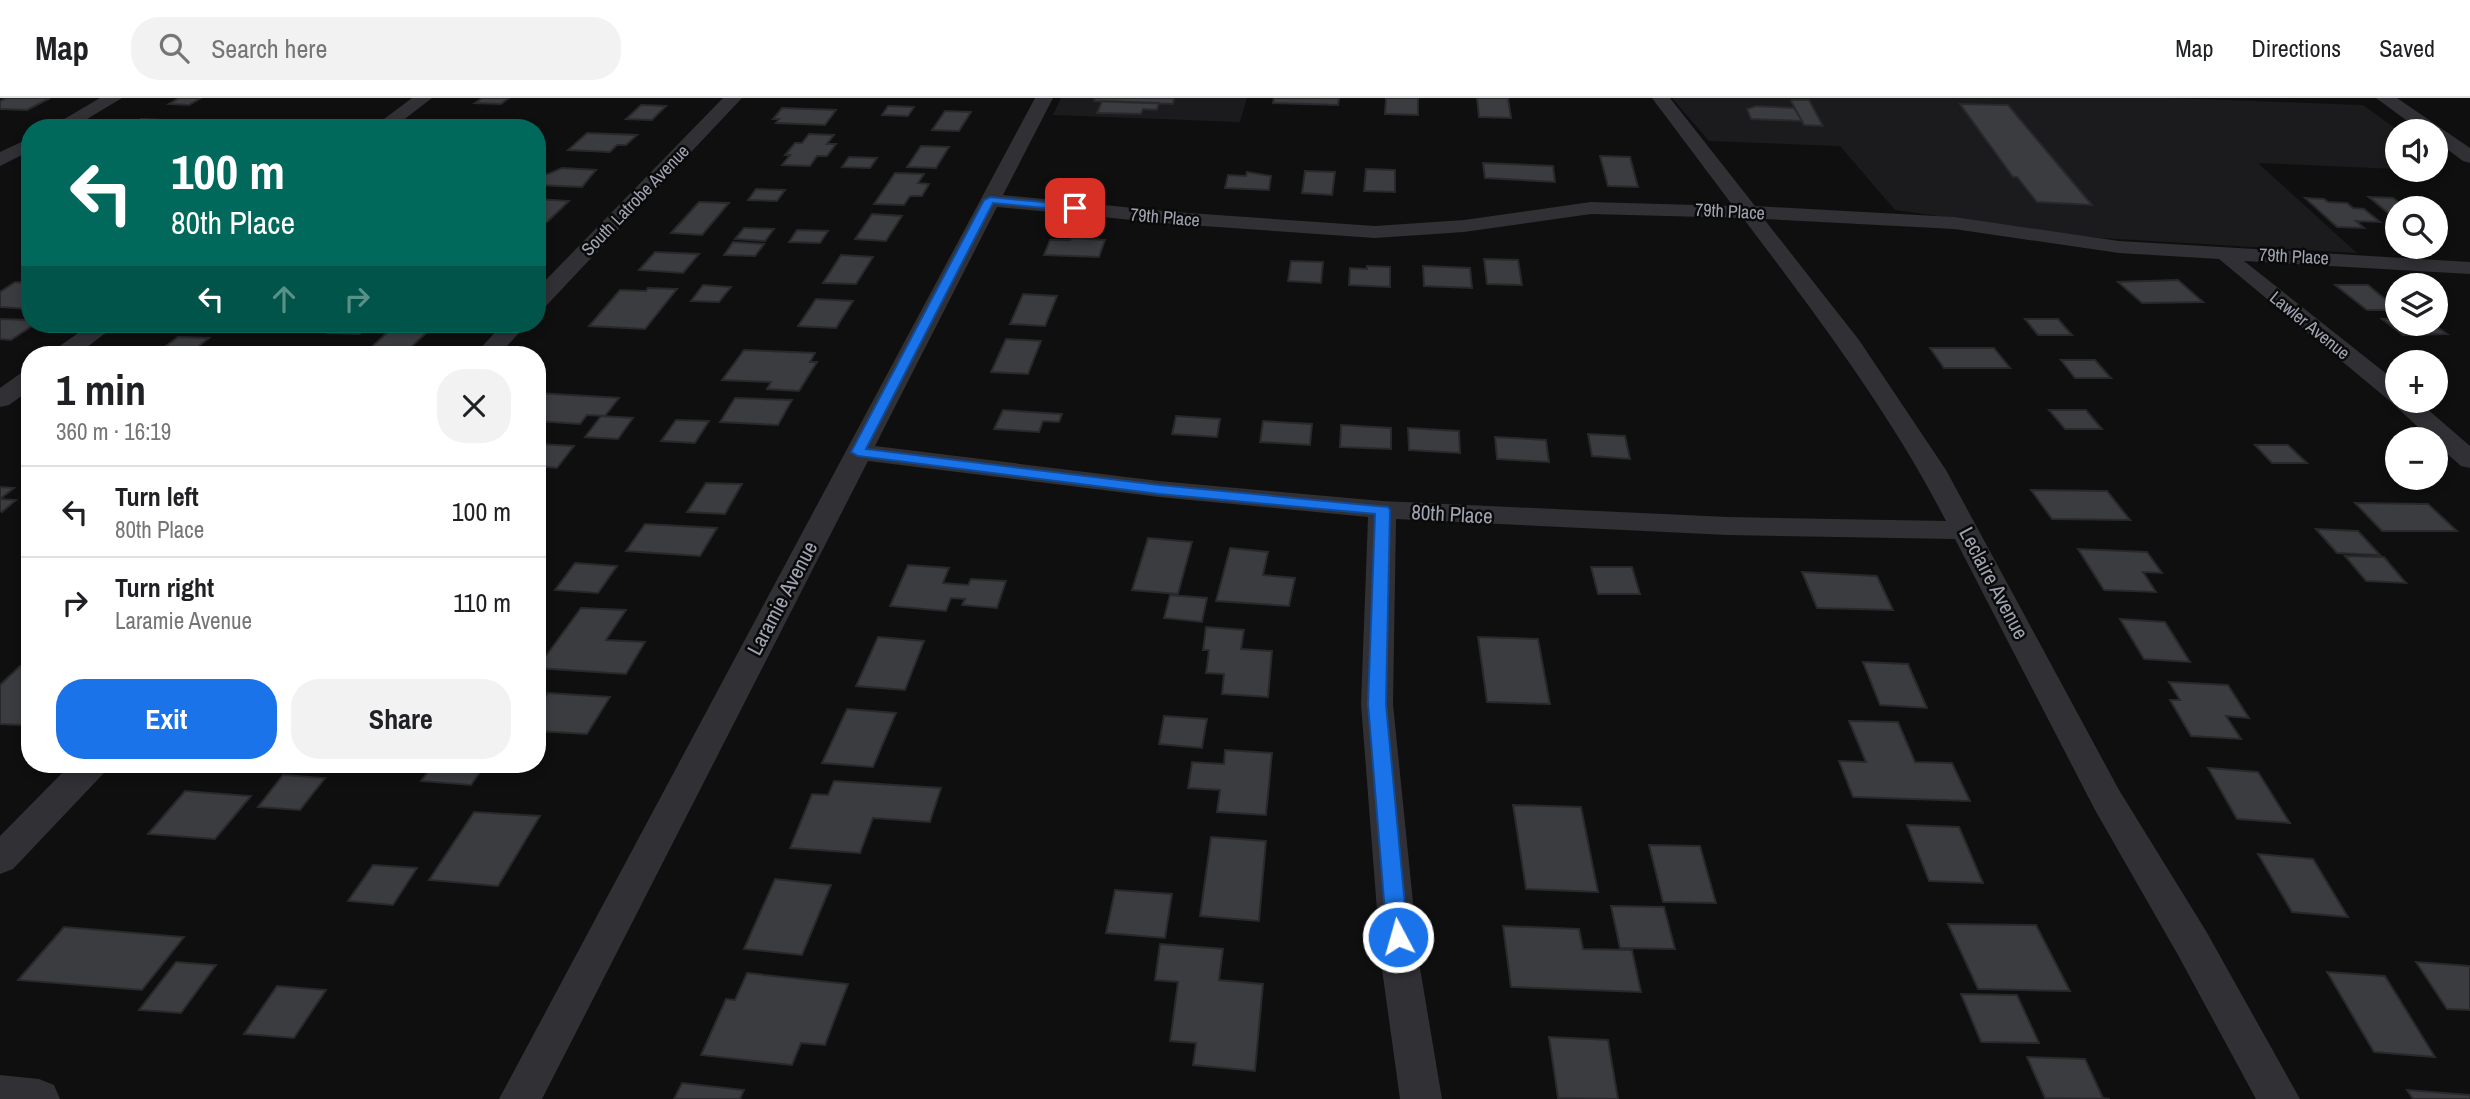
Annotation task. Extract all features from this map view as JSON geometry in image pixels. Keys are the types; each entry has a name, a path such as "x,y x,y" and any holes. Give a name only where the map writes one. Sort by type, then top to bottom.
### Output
{"street":[{"path":"74,119 113,98"},
{"path":"394,119 423,98"},
{"name":"South Latrobe Avenue","path":"546,293 733,98"},
{"name":"Laramie Avenue","path":"520,1099 1044,98"},
{"name":"Leclaire Avenue","path":"1661,98 1851,345 1933,470 2107,800 2192,943 2279,1099"},
{"path":"2385,98 2416,119"},
{"path":"2448,141 2470,157"},
{"path":"0,160 21,148"},
{"name":"79th Place","path":"990,200 1188,219 1375,232 1464,226 1591,208 1920,219 2093,245 2470,268"},
{"name":"Lawler Avenue","path":"2225,253 2385,385"},
{"path":"75,346 93,333"},
{"path":"494,346 507,333"},
{"path":"0,400 21,385"},
{"path":"2417,413 2470,460"},
{"name":"80th Place","path":"858,452 1159,489 1382,510 1728,527 1966,530"},
{"path":"1382,510 1378,716 1400,962 1421,1099"},
{"path":"0,859 83,773"},
{"path":"0,1095 39,1099"}],"shaded area":[{"path":"1061,98 1247,98 1240,122 1053,115"},
{"path":"1672,98 2169,98 2363,105 2385,121 2385,168 2258,163 2357,253 2100,238 1895,210 1840,146 1709,141"}],"building":[{"path":"6,98 50,98 27,110 0,109 0,101"},
{"path":"179,98 201,98 189,105 169,104"},
{"path":"482,98 509,98 501,104 475,103"},
{"path":"1095,98 1174,98 1173,104 1094,101"},
{"path":"1274,98 1339,98 1338,105 1273,103"},
{"path":"1386,98 1418,98 1418,115 1385,114"},
{"path":"1477,98 1508,98 1511,118 1479,117"},
{"path":"1792,100 1809,100 1823,126 1804,125"},
{"path":"1102,101 1159,103 1157,110 1143,109 1141,114 1097,113"},
{"path":"1960,104 2008,105 2092,205 2037,202 2017,177 2013,177"},
{"path":"641,105 666,106 652,120 626,119"},
{"path":"888,106 914,107 908,116 882,115"},
{"path":"1756,106 1794,108 1802,121 1751,119 1747,109"},
{"path":"782,108 836,110 825,125 776,123 779,119 773,119"},
{"path":"945,111 971,112 959,131 932,130"},
{"path":"587,133 637,135 626,145 617,145 610,152 568,150"},
{"path":"809,134 834,135 827,144 836,144 827,156 817,156 810,166 782,165 790,155 785,155 795,143 802,143"},
{"path":"921,146 949,147 936,168 907,167"},
{"path":"1600,156 1630,157 1638,187 1608,186"},
{"path":"849,157 877,158 870,168 842,167"},
{"path":"1483,163 1553,166 1555,182 1485,178"},
{"path":"562,168 596,170 582,187 546,185 548,174"},
{"path":"1366,169 1395,170 1395,192 1364,191"},
{"path":"1305,171 1335,172 1332,195 1302,193"},
{"path":"1247,172 1271,176 1269,190 1225,188 1228,175 1246,176"},
{"path":"895,173 924,174 918,183 929,184 922,196 910,196 904,205 874,204"},
{"path":"756,189 785,190 777,201 748,200"},
{"path":"2369,197 2385,198 2385,210"},
{"path":"2305,198 2347,203 2353,208 2364,209 2380,222 2356,221 2364,228 2337,227"},
{"path":"546,200 569,201 547,222"},
{"path":"699,202 729,203 702,235 671,233"},
{"path":"872,214 902,216 886,241 855,239"},
{"path":"744,228 774,229 765,241 735,239"},
{"path":"797,230 828,231 820,243 789,242"},
{"path":"1050,240 1105,240 1099,257 1044,255"},
{"path":"733,242 764,244 755,256 724,255"},
{"path":"655,252 699,254 683,273 639,270"},
{"path":"841,255 873,257 856,284 823,283"},
{"path":"1484,259 1518,260 1522,285 1487,284"},
{"path":"1291,261 1323,262 1321,283 1288,281"},
{"path":"1367,266 1390,267 1390,287 1349,285 1350,268 1367,269"},
{"path":"1423,266 1470,268 1472,288 1424,286"},
{"path":"2178,280 2203,302 2142,303 2118,282"},
{"path":"15,282 21,282 21,308 0,307 0,292"},
{"path":"703,285 731,287 719,302 691,301"},
{"path":"2335,285 2368,285 2385,299 2385,310 2367,310"},
{"path":"648,288 677,289 645,329 589,326 620,290 646,291"},
{"path":"1023,294 1057,296 1045,326 1010,324"},
{"path":"816,299 853,301 836,328 798,326"},
{"path":"0,319 21,320 22,333 11,340 0,339"},
{"path":"2025,319 2058,319 2072,335 2038,335"},
{"path":"387,333 426,333 412,346 373,346"},
{"path":"178,337 209,338 199,346 166,346"},
{"path":"1006,339 1041,341 1028,374 991,372"},
{"path":"1930,348 1994,348 2010,368 1944,368"},
{"path":"744,350 815,353 810,362 817,362 799,391 767,389 771,382 722,380"},
{"path":"2061,360 2095,360 2111,378 2075,378"},
{"path":"546,394 619,398 605,416 587,415 580,424 546,422"},
{"path":"735,398 792,400 778,425 720,422"},
{"path":"1003,410 1062,414 1059,422 1043,421 1039,432 994,429"},
{"path":"2049,410 2086,410 2102,429 2065,429"},
{"path":"601,416 633,418 618,439 585,437"},
{"path":"1176,416 1220,419 1217,437 1172,434"},
{"path":"676,420 709,421 695,443 661,441"},
{"path":"1263,421 1312,424 1310,445 1260,442"},
{"path":"1341,425 1391,428 1391,449 1340,447"},
{"path":"1408,428 1459,431 1460,453 1409,450"},
{"path":"1588,434 1625,436 1630,459 1592,456"},
{"path":"1495,437 1546,440 1549,462 1497,459"},
{"path":"546,444 574,446 557,468 546,467"},
{"path":"2255,445 2288,445 2307,463 2272,463"},
{"path":"706,483 742,484 725,514 687,512"},
{"path":"0,487 14,488 0,499"},
{"path":"2031,490 2107,491 2130,520 2052,519"},
{"path":"0,499 16,500 2,512"},
{"path":"2355,503 2428,504 2457,531 2382,531"},
{"path":"645,524 717,528 700,556 626,551"},
{"path":"2316,529 2358,531 2380,555 2337,553"},
{"path":"1148,538 1192,542 1178,594 1132,590"},
{"path":"1230,548 1268,552 1263,575 1295,578 1289,606 1216,601"},
{"path":"2078,549 2147,552 2162,573 2143,572 2156,592 2104,590"},
{"path":"2345,556 2384,557 2406,583 2366,581"},
{"path":"575,563 617,566 598,593 555,590"},
{"path":"908,565 949,568 943,583 968,585 971,579 1006,581 997,608 962,605 965,599 951,598 946,611 890,606"},
{"path":"1591,567 1632,567 1640,594 1598,594"},
{"path":"1802,572 1877,576 1893,610 1817,608"},
{"path":"1170,595 1207,598 1202,622 1164,618"},
{"path":"581,608 626,610 606,640 645,642 626,674 546,669 546,656"},
{"path":"2120,619 2165,622 2190,662 2144,659"},
{"path":"1206,627 1244,630 1241,649 1272,651 1268,697 1222,694 1224,674 1206,673 1209,650 1203,650"},
{"path":"878,637 924,641 905,690 856,686"},
{"path":"1478,637 1538,639 1550,704 1487,702"},
{"path":"1863,662 1908,664 1927,708 1880,705"},
{"path":"21,666 21,725 0,724 0,685"},
{"path":"2169,682 2228,685 2249,718 2226,716 2241,739 2191,736 2170,700 2180,700"},
{"path":"548,693 610,697 587,734 546,732"},
{"path":"847,709 896,713 873,767 822,763"},
{"path":"1164,716 1207,719 1202,748 1159,744"},
{"path":"1849,721 1898,722 1915,762 1952,763 1970,801 1853,797 1839,761 1866,762"},
{"path":"1225,750 1272,753 1266,815 1217,812 1220,790 1188,788 1192,762 1224,764"},
{"path":"2208,768 2258,772 2290,823 2237,819"},
{"path":"427,773 479,773 471,785 421,781"},
{"path":"283,775 325,778 300,810 258,807"},
{"path":"834,781 941,788 930,822 873,818 860,853 790,848 812,794 828,795"},
{"path":"185,791 251,796 215,839 148,834"},
{"path":"1513,805 1581,807 1598,892 1526,889"},
{"path":"474,812 540,816 498,886 429,880"},
{"path":"1907,825 1959,827 1983,883 1929,881"},
{"path":"1211,837 1266,841 1259,921 1200,916"},
{"path":"1649,845 1700,846 1716,903 1663,902"},
{"path":"2258,854 2313,859 2348,917 2292,912"},
{"path":"373,865 417,868 393,905 348,901"},
{"path":"775,879 831,885 802,955 744,949"},
{"path":"1115,890 1172,894 1165,938 1106,933"},
{"path":"1611,906 1664,907 1675,949 1620,948"},
{"path":"1948,924 2036,925 2070,991 1978,989"},
{"path":"1503,926 1579,929 1583,949 1632,950 1641,992 1511,987"},
{"path":"64,927 184,937 142,990 18,980"},
{"path":"1160,944 1223,949 1219,980 1263,984 1255,1071 1193,1065 1196,1043 1170,1041 1178,982 1155,980"},
{"path":"176,962 216,965 181,1013 139,1010"},
{"path":"2416,962 2470,966 2470,1010 2447,1009"},
{"path":"2327,972 2385,976 2435,1057 2374,1052"},
{"path":"747,973 848,984 825,1045 801,1043 792,1065 701,1055 726,999 735,1000"},
{"path":"277,986 326,990 294,1038 244,1034"},
{"path":"1961,994 2017,995 2039,1043 1981,1042"},
{"path":"1549,1037 1608,1040 1618,1099 1558,1098"},
{"path":"2027,1057 2085,1059 2103,1098 2110,1099 2045,1098"},
{"path":"682,1083 744,1090 740,1099 674,1099"},
{"path":"2407,1090 2470,1095 2470,1099 2413,1099"}],"route":[{"path":"1075,208 990,200 858,452 1159,489 1382,510 1377,704 1398,937"}]}
